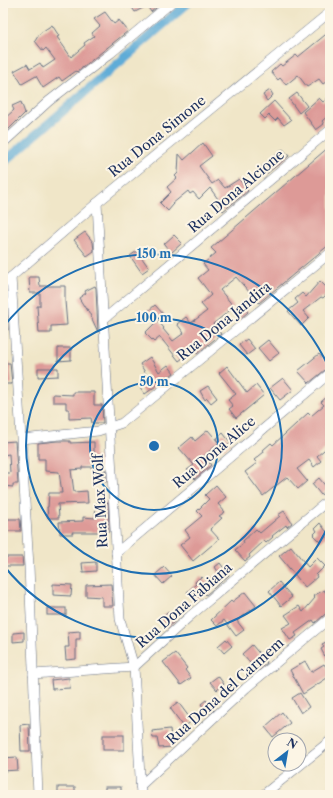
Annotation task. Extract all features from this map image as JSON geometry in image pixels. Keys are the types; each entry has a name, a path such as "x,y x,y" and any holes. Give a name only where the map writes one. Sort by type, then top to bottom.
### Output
{"street":[{"path":"3,144 49,101 171,3"},
{"name":"Rua Dona Simone","path":"3,284 97,203 330,12"},
{"name":"Rua Dona Alcione","path":"104,319 330,130"},
{"name":"Rua Max Wolf","path":"97,203 120,619 134,667 141,790"},
{"name":"Rua Dona Jandira","path":"22,439 98,431 122,423 330,253"},
{"path":"11,277 29,566 38,795"},
{"name":"Rua Dona Alice","path":"116,553 330,373"},
{"name":"Rua Dona Fabiana","path":"33,674 134,667 190,616 330,499"},
{"name":"Rua Dona del Carmem","path":"141,790 246,688 330,618"},
{"path":"263,795 330,741"}],"building":[{"path":"129,3 153,3 156,8 151,12 147,6 135,12"},
{"path":"105,12 114,24 119,20 128,31 77,72 76,71 62,81 59,77 43,88 36,76 22,84 14,71 27,64 30,69 40,63 43,68 55,60 46,48 43,51 35,41 40,33 52,25 59,36 57,37 71,57 85,45 84,43 94,36 92,33 100,26 94,19"},
{"path":"330,31 330,79 323,84 319,79 307,87 298,75 286,85 280,78 278,80 271,72 280,64 282,66 296,55 298,57"},
{"path":"270,90 273,95 267,101 263,95"},
{"path":"297,93 307,106 299,113 289,99"},
{"path":"330,96 330,114 322,121 324,124 316,130 303,112 319,98 323,102"},
{"path":"274,101 291,120 284,125 278,118 275,121 269,115 265,119 260,114"},
{"path":"21,102 25,113 3,135 3,120 14,110 12,106"},
{"path":"203,143 212,156 199,166 212,184 218,180 225,188 239,179 248,191 223,211 216,202 218,199 210,188 199,199 193,192 190,194 188,191 172,204 173,205 168,211 160,203 171,192 167,187 177,178 175,176 178,173 179,154 184,160"},
{"path":"330,146 330,244 259,303 236,277 220,290 234,307 213,324 221,334 197,354 196,352 194,353 192,351 179,361 160,337 154,342 145,333 156,322 147,312 155,305 164,315 158,321 173,341 184,333 177,324 186,317 191,323 207,311 201,304 211,295 198,278 208,270 203,264 216,253 211,248"},
{"path":"283,149 289,156 265,175 259,169"},
{"path":"85,232 93,242 94,251 87,256 74,240"},
{"path":"174,235 182,243 171,253 164,244"},
{"path":"137,251 149,268 142,273 130,256"},
{"path":"29,277 39,277 40,286 65,286 67,325 51,326 51,333 39,333 37,306 40,306 40,293 30,293"},
{"path":"320,281 330,291 323,298 321,297 303,311 309,318 301,326 288,311 298,303 295,299 302,293 306,297"},
{"path":"95,286 98,332 87,308 87,311 79,298 86,293 85,291"},
{"path":"241,304 248,312 240,319 233,311"},
{"path":"3,315 7,315 8,330 3,331"},
{"path":"247,339 255,349 247,355 239,345"},
{"path":"268,340 279,353 269,361 258,348"},
{"path":"58,348 71,348 71,360 58,361"},
{"path":"319,354 330,366 309,383 298,371"},
{"path":"150,357 159,372 168,365 174,373 145,394 139,386 149,379 140,364"},
{"path":"5,363 10,363 12,384 4,384"},
{"path":"227,366 247,393 256,385 264,395 236,418 229,409 233,406 228,400 236,394 219,373"},
{"path":"38,368 58,368 58,376 38,377"},
{"path":"283,378 293,390 280,400 270,388"},
{"path":"208,386 217,398 211,403 207,398 205,400 200,391"},
{"path":"73,392 94,392 94,405 102,405 103,423 92,423 91,418 69,419 69,409 66,409 66,402 53,402 53,394 73,395"},
{"path":"330,394 330,445 317,456 321,461 314,467 309,460 297,469 307,481 298,489 287,477 263,496 245,472 257,463 254,460 264,452 263,450 271,443 273,445 308,413 311,416 324,405 321,402"},
{"path":"208,430 219,443 204,456 211,465 195,479 187,470 194,465 179,448 192,437 195,441"},
{"path":"223,433 231,443 224,449 216,439"},
{"path":"15,441 18,484 13,484 13,487 4,486 4,473 10,473 9,454 3,455 3,442"},
{"path":"70,441 70,443 94,442 94,457 102,457 102,467 82,467 82,469 71,470 74,492 87,491 88,503 58,504 59,518 48,518 47,507 49,493 62,493 59,472 45,471 45,459 38,459 38,443"},
{"path":"103,470 106,470 106,482 103,482"},
{"path":"319,478 328,489 321,495 312,484"},
{"path":"216,485 226,497 218,504 225,512 219,516 222,518 210,529 219,539 193,561 180,545 190,537 185,530 202,516 197,511 209,499 205,495"},
{"path":"96,503 108,503 109,531 72,532 73,534 60,534 59,522 83,521 83,517 95,518"},
{"path":"284,511 292,523 287,527 286,525 266,543 264,541 249,555 250,557 245,561 235,550 244,543 243,541 256,529 260,533"},
{"path":"5,519 20,519 21,531 6,531"},
{"path":"320,523 329,535 320,542 313,535 317,531 315,528"},
{"path":"291,546 308,567 317,558 325,566 316,575 317,577 305,587 279,556"},
{"path":"3,557 22,557 23,566 3,566"},
{"path":"96,562 96,571 83,572 82,563"},
{"path":"220,563 229,575 206,595 204,593 194,601 187,592 201,577 206,582 219,573 215,567"},
{"path":"164,567 172,576 163,584 155,575"},
{"path":"279,582 292,597 281,606 269,591"},
{"path":"53,584 72,585 71,596 53,595"},
{"path":"111,584 113,606 102,606 102,597 86,596 86,585"},
{"path":"324,590 326,593 330,590 330,610 315,623 313,620 295,633 297,636 290,640 282,628 291,623 285,615 299,606 303,612 315,598 313,596"},
{"path":"245,592 256,606 237,621 244,630 236,636 224,620 217,626 211,620 231,601 232,602"},
{"path":"47,608 66,608 66,615 47,615"},
{"path":"169,612 175,621 167,628 160,618"},
{"path":"80,631 80,639 76,639 76,659 66,660 65,647 69,647 68,632"},
{"path":"24,632 24,641 13,642 13,633"},
{"path":"226,639 232,646 224,653 218,646"},
{"path":"330,640 330,666 321,649 324,647 322,644"},
{"path":"252,645 267,663 257,671 242,654"},
{"path":"175,653 187,668 185,670 191,678 181,685 163,662"},
{"path":"305,661 311,672 324,664 330,673 330,676 303,694 290,670"},
{"path":"218,676 224,684 217,690 210,682"},
{"path":"69,678 70,688 52,689 51,680"},
{"path":"300,693 309,707 301,713 292,698"},
{"path":"206,700 214,710 208,714 201,704"},
{"path":"178,702 192,721 184,727 170,708"},
{"path":"282,712 290,723 279,732 269,732 265,727"},
{"path":"29,724 30,751 21,751 20,725"},
{"path":"170,729 172,747 159,748 157,738 153,738 152,731"},
{"path":"103,735 124,735 124,750 103,750"},
{"path":"17,757 18,770 3,771 3,758"},
{"path":"58,787 75,787 75,795 58,795"},
{"path":"105,787 121,787 121,795 105,795"}],"waterway":[{"path":"3,163 188,3"}]}
